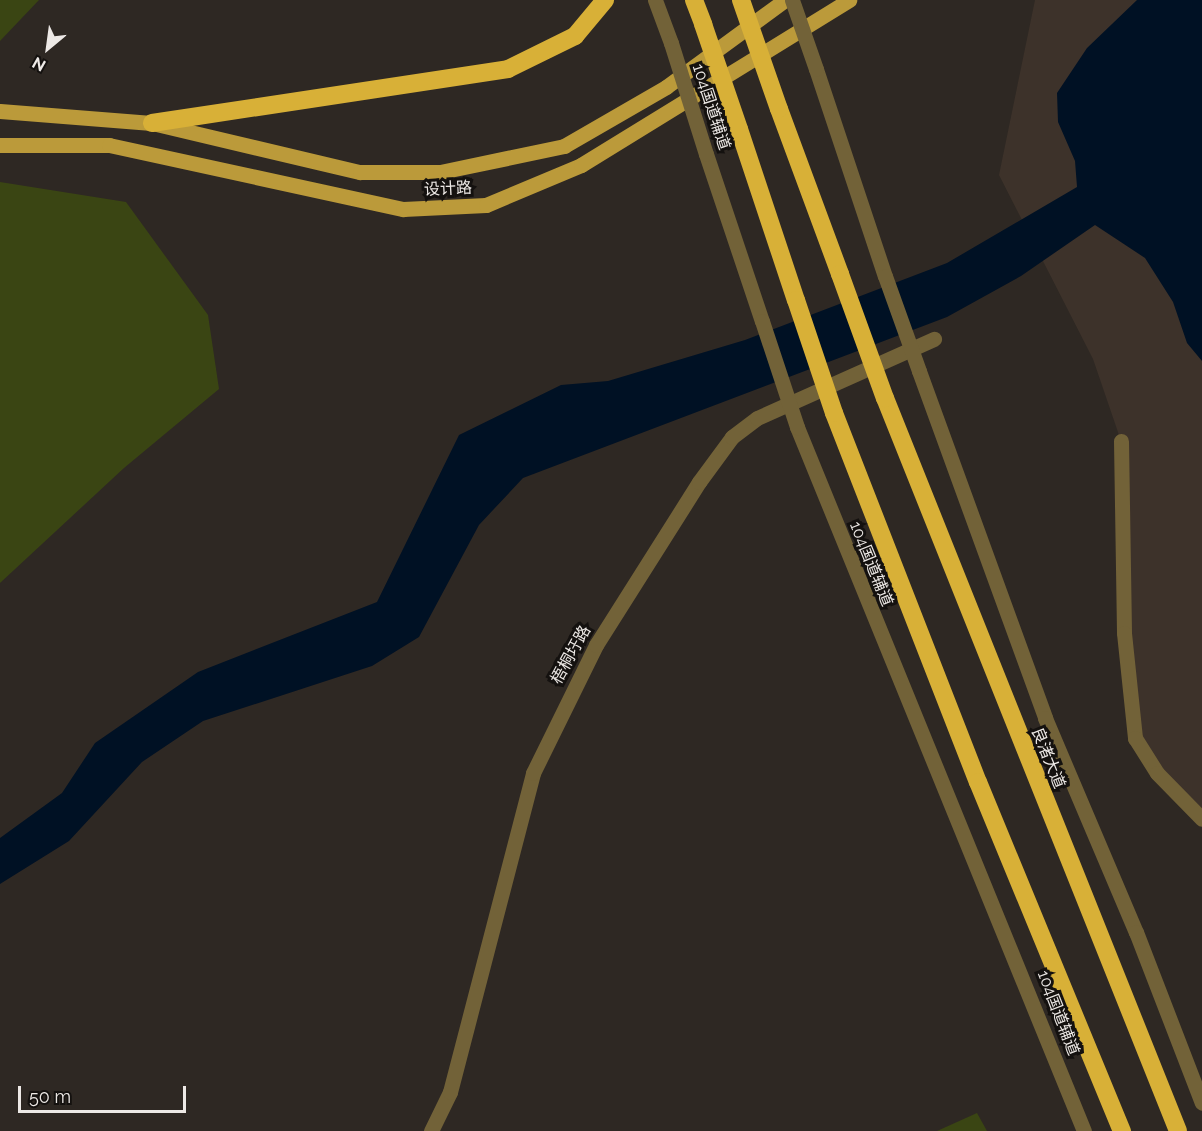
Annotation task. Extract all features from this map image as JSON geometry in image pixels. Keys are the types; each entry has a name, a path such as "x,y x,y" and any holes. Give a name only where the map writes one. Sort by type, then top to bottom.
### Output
{"highway":[{"path":"152,123 508,69 575,36 605,0"},
{"path":"694,0 834,413 978,782 1122,1131"},
{"name":"良渚大道","path":"741,0 885,398 1178,1131"}],"main road":[{"name":"设计路","path":"0,111 152,123 360,172 440,172 564,146 666,87 784,0"},
{"name":"设计路","path":"0,145 109,145 403,209 486,205 581,165 849,0"}],"street":[{"name":"104国道辅道","path":"655,0 797,427 1084,1131"},
{"path":"792,0 885,276 1045,718 1136,932 1202,1103"},
{"name":"梧桐圩路","path":"431,1131 450,1092 533,773 597,645 699,482 732,437 757,418 934,339"},
{"path":"1121,441 1124,633 1135,738 1157,773 1202,819"}],"shaded area":[{"path":"1035,0 1202,0 1202,814 1135,738 1121,441 1093,359 999,175"}],"green space":[{"path":"0,0 39,0 0,41"},
{"path":"0,182 126,202 208,315 219,389 124,468 0,583"},
{"path":"977,1113 987,1131 937,1131"}],"water":[{"path":"1137,0 1202,0 1202,361 1187,343 1173,302 1145,258 1095,225 1021,276 947,317 523,478 479,525 419,637 372,666 203,721 142,762 69,841 0,884 0,838 62,793 95,743 198,672 377,602 459,435 561,385 608,381 745,340 947,263 1077,187 1075,161 1058,122 1057,93 1087,48"}]}
